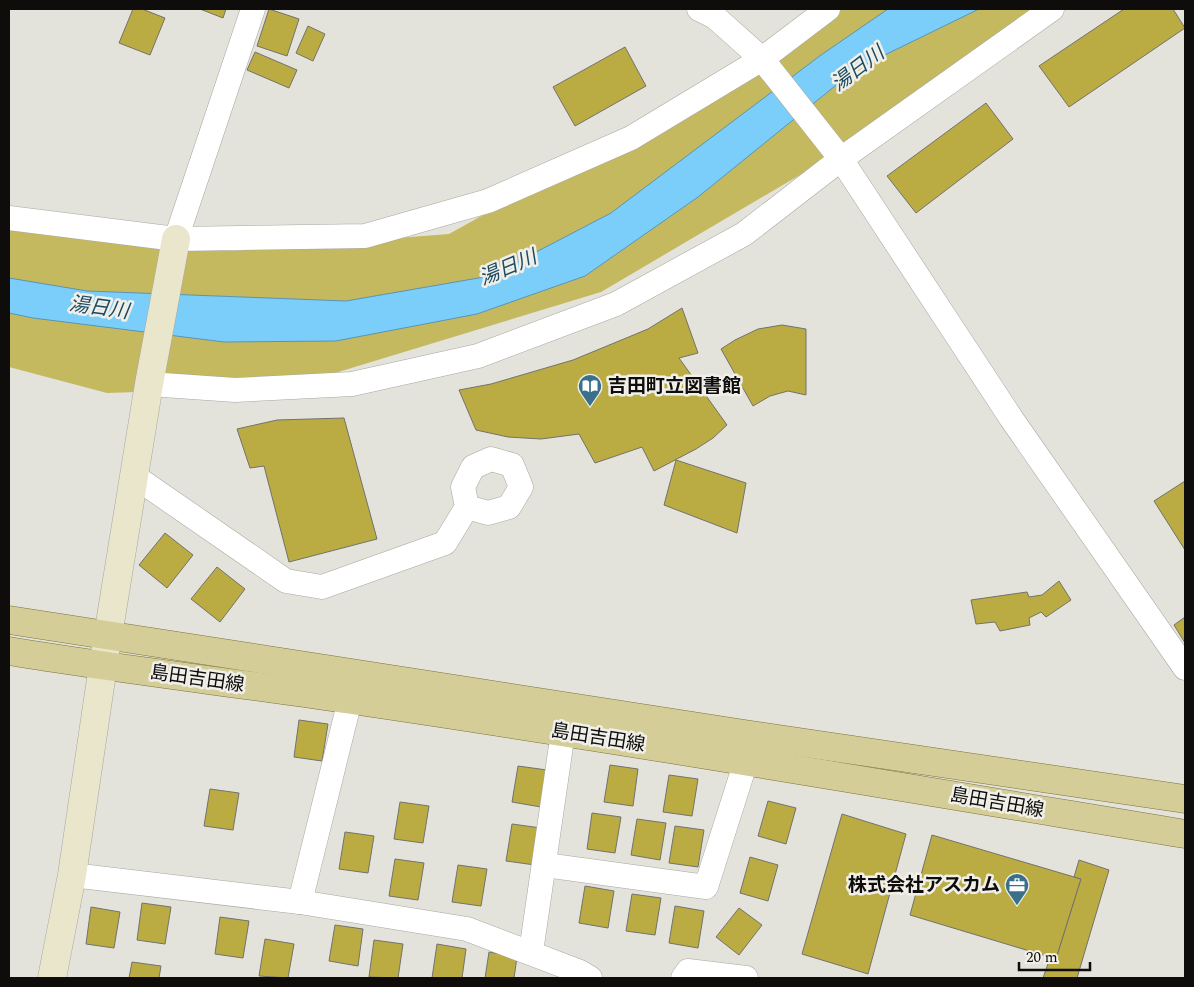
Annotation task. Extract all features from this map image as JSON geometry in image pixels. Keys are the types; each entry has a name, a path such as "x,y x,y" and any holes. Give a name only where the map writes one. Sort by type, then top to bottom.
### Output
{"main road":[{"name":"島田吉田線","path":"9,620 1185,799"},
{"name":"島田吉田線","path":"9,651 563,732 1185,834"}],"street":[{"path":"52,978 72,875 103,666 149,384 176,239 253,9"},
{"path":"699,9 715,17 762,59 841,160 1011,418 1185,668"},
{"path":"9,218 176,239 365,236 488,201 631,138 762,59 828,9"},
{"path":"149,384 235,390 352,384 478,356 616,304 744,234 841,160 1052,9"},
{"path":"134,476 286,581 322,587 445,543 467,507"},
{"path":"300,902 350,700"},
{"path":"531,952 563,732"},
{"path":"545,865 706,887 746,761"},
{"path":"72,875 300,902 467,929 531,952 582,976"},
{"path":"682,978 688,971 746,978"}],"shaded area":[{"path":"834,9 1047,9 910,110 601,292 289,387 107,393 9,367 9,226 233,251 449,234 762,59"}],"water":[{"name":"湯日川","path":"888,9 979,9 856,69 698,197 585,276 477,314 336,341 224,342 33,318 9,313 9,278 87,291 346,301 490,276 611,213 821,55"}],"building":[{"path":"133,9 142,9 165,18 150,55 119,43"},
{"path":"200,9 226,9 223,18"},
{"path":"269,9 299,19 287,56 257,46"},
{"path":"1124,9 1173,9 1185,28 1069,107 1039,66"},
{"path":"308,26 325,34 313,61 296,53"},
{"path":"625,47 646,86 575,126 553,87"},
{"path":"255,52 297,70 289,88 247,70"},
{"path":"986,103 1013,139 916,213 887,176"},
{"name":"吉田町立図書館","path":"682,308 698,353 679,358 727,425 713,438 696,449 654,471 642,447 595,463 579,434 541,439 508,437 476,430 459,390 491,384 573,360 648,329"},
{"path":"782,325 806,329 806,395 788,391 770,396 753,406 721,349 758,329"},
{"path":"344,418 377,539 289,562 264,466 250,468 237,429 277,420"},
{"path":"676,460 746,483 737,533 664,505"},
{"path":"1185,481 1185,550 1154,501"},
{"path":"165,533 193,555 167,588 139,565"},
{"path":"217,567 245,589 220,622 191,599"},
{"path":"1059,581 1071,600 1046,617 1041,612 1029,618 1030,625 1000,631 995,622 976,624 971,600 1027,592 1029,597 1042,595"},
{"path":"1185,617 1185,643 1174,625"},
{"path":"299,720 328,724 322,761 294,757"},
{"path":"610,765 638,769 633,806 604,802"},
{"path":"518,766 547,770 541,807 512,802"},
{"path":"669,775 698,779 692,816 663,812"},
{"path":"210,789 239,793 233,830 204,826"},
{"path":"768,801 796,808 786,844 758,836"},
{"path":"400,802 429,806 423,843 394,839"},
{"path":"592,813 621,817 615,853 587,849"},
{"path":"842,814 906,834 868,974 802,954"},
{"path":"637,819 666,823 660,860 631,855"},
{"path":"512,824 541,828 535,865 506,861"},
{"path":"675,826 704,830 698,867 669,863"},
{"path":"345,832 374,836 368,873 339,869"},
{"path":"932,835 1081,879 1056,959 910,915"},
{"path":"750,857 778,865 768,901 740,893"},
{"path":"395,859 424,863 418,900 389,896"},
{"path":"1079,860 1109,870 1077,978 1043,978 1050,958 1056,959 1081,879 1074,877"},
{"path":"458,865 487,869 481,906 452,902"},
{"path":"585,886 614,891 608,928 579,923"},
{"path":"632,894 661,898 655,935 626,931"},
{"path":"142,903 171,907 165,944 137,940"},
{"path":"675,906 704,911 698,948 669,943"},
{"path":"91,907 120,912 114,948 86,944"},
{"path":"739,908 762,925 739,955 716,937"},
{"path":"220,917 249,921 243,958 215,954"},
{"path":"335,925 363,929 358,966 329,961"},
{"path":"265,939 294,944 288,978 259,976"},
{"path":"374,940 403,944 398,978 369,977"},
{"path":"437,944 466,949 462,978 432,978"},
{"path":"489,952 517,957 514,978 485,978"},
{"path":"132,962 161,966 159,978 129,978"}],"place":[{"name":"吉田町立図書館","path":"590,407"},
{"name":"株式会社アスカム","path":"1017,906"}]}
